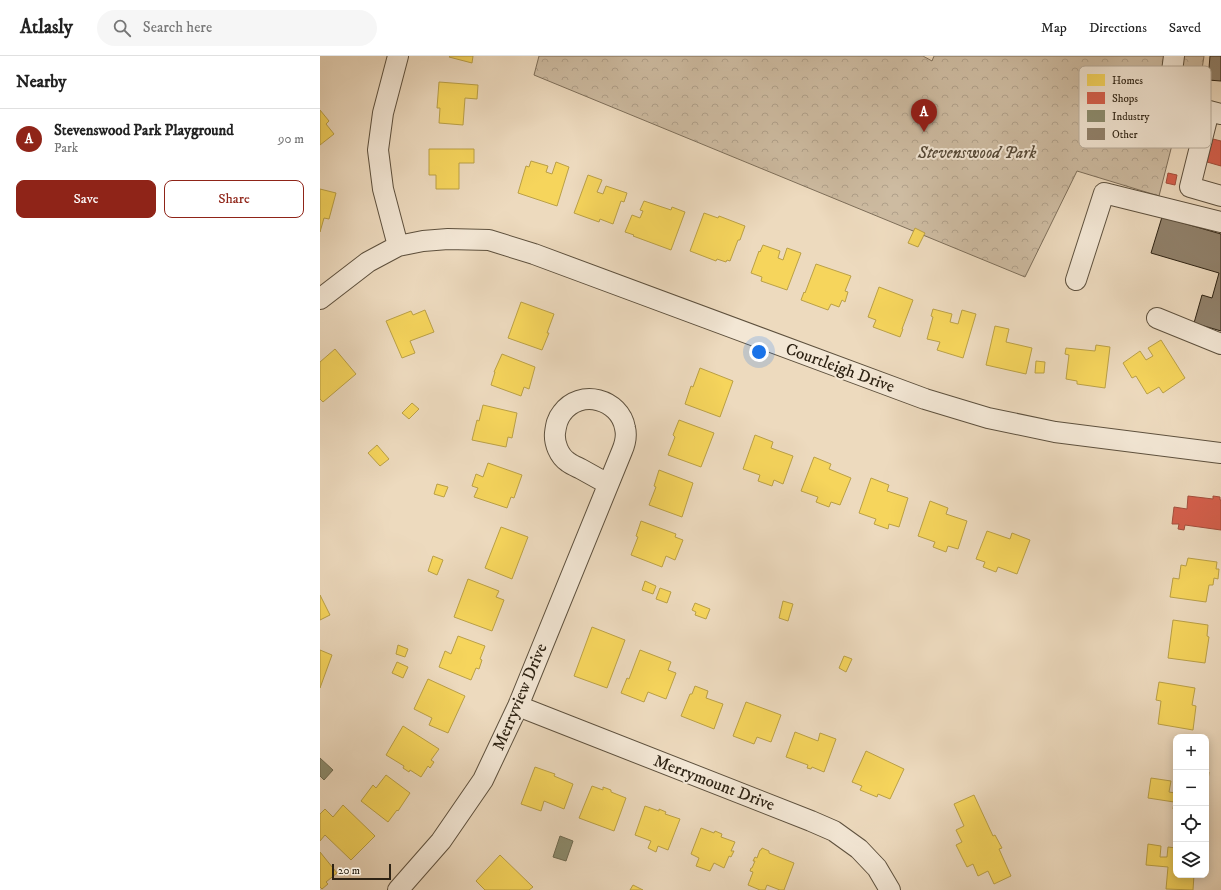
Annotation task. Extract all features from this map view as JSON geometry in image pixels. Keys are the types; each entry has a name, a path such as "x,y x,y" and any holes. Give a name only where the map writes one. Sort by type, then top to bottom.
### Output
{"street":[{"path":"398,56 383,113 378,150 383,189 398,246"},
{"path":"1173,66 1174,56"},
{"path":"1211,112 1221,114"},
{"path":"1200,148 1190,187 1221,196"},
{"path":"1076,280 1104,193 1221,222"},
{"name":"Courtleigh Drive","path":"320,299 368,262 398,246 423,241 448,239 489,240 534,254 910,394 988,418 1054,432 1221,453"},
{"path":"1157,318 1221,344"},
{"name":"Merryview Drive","path":"399,890 441,841 483,780 518,706 608,484"},
{"name":"Merrymount Drive","path":"518,706 834,831 859,849 876,868 890,890"}],"green space":[{"name":"Stevenswood Park","path":"539,56 923,56 932,61 934,56 1204,56 1202,66 1079,66 1079,148 1171,148 1159,196 1077,171 1025,277 534,75"}],"building: Homes":[{"path":"473,56 472,63 449,57"},
{"path":"439,82 478,85 477,99 465,98 463,125 439,123 440,108 437,108"},
{"path":"320,110 329,121 326,124 334,134 320,145"},
{"path":"429,149 474,149 474,163 459,163 459,189 436,189 436,175 429,175"},
{"path":"531,161 548,166 546,172 552,174 556,162 569,167 557,206 518,193 526,166 529,167"},
{"path":"588,175 602,180 597,192 603,194 606,186 627,193 624,202 621,201 613,224 600,219 599,222 574,213"},
{"path":"320,189 336,193 329,219 324,218 320,232"},
{"path":"644,201 671,210 672,207 685,212 671,250 625,232 632,215 640,218 643,211 640,210"},
{"path":"704,213 718,218 719,216 745,226 730,261 727,260 726,262 717,259 716,261 690,251"},
{"path":"915,228 925,233 918,247 908,243"},
{"path":"763,245 780,251 778,258 783,260 787,248 801,253 787,290 761,281 762,277 751,273 759,251 760,252"},
{"path":"816,264 851,276 845,291 848,292 845,302 842,300 839,307 831,304 828,310 801,300"},
{"path":"879,287 913,300 900,337 873,327 876,320 868,317"},
{"path":"521,302 554,314 547,333 549,333 542,350 508,338"},
{"path":"933,309 952,314 950,322 958,324 962,310 976,314 963,358 937,350 940,342 927,339 933,317 931,316"},
{"path":"425,310 434,332 410,341 415,353 402,358 386,321 411,311 413,315"},
{"path":"995,326 1009,329 1006,342 1032,348 1026,374 986,365"},
{"path":"1161,340 1185,378 1163,393 1159,387 1147,394 1136,376 1132,378 1123,363 1140,351 1146,360 1153,356 1148,348"},
{"path":"1096,345 1110,347 1105,388 1077,384 1077,381 1066,379 1069,355 1065,354 1066,348 1095,351"},
{"path":"335,349 356,374 323,402 320,399 320,362"},
{"path":"502,354 535,367 529,389 524,387 521,396 491,385 494,372"},
{"path":"1036,361 1045,362 1044,373 1035,373"},
{"path":"700,368 733,381 720,417 685,404 691,386 693,387"},
{"path":"412,403 419,409 409,419 402,413"},
{"path":"483,405 517,413 512,438 508,437 506,447 472,440 477,420 479,421"},
{"path":"679,420 714,433 701,467 668,455 675,437 673,435"},
{"path":"755,435 773,442 771,448 793,456 783,484 774,480 772,486 758,481 760,475 743,469"},
{"path":"377,445 389,459 380,466 368,453"},
{"path":"814,457 831,464 829,469 851,478 840,505 831,502 829,507 816,502 818,497 801,491"},
{"path":"488,463 522,475 514,498 511,497 507,508 474,497 478,488 472,486 476,474 483,477"},
{"path":"659,470 693,483 682,517 649,505 656,487 654,486"},
{"path":"871,478 889,485 887,491 908,498 899,527 889,524 888,529 874,524 876,519 859,513"},
{"path":"437,484 448,487 444,497 434,494"},
{"path":"930,501 948,508 946,514 967,521 958,549 948,546 946,552 933,547 935,542 918,536"},
{"path":"641,521 676,534 675,537 683,540 675,560 666,556 662,567 631,555 638,537 636,536"},
{"path":"501,527 528,537 512,579 485,568"},
{"path":"987,531 1010,539 1012,533 1030,540 1017,574 998,567 996,572 983,567 985,562 976,559"},
{"path":"433,556 443,560 437,575 428,571"},
{"path":"1188,558 1217,562 1216,569 1219,569 1218,579 1214,578 1213,585 1209,585 1206,602 1170,597 1173,578 1179,579 1181,565 1186,566"},
{"path":"468,579 499,591 496,597 504,600 492,631 454,617"},
{"path":"645,581 656,586 653,594 642,590"},
{"path":"660,588 671,592 667,603 656,599"},
{"path":"320,595 330,615 320,620"},
{"path":"783,601 793,604 788,621 779,618"},
{"path":"695,603 710,609 706,619 695,615 696,612 692,610"},
{"path":"1173,620 1208,625 1207,636 1209,637 1205,663 1168,658"},
{"path":"592,627 625,640 607,688 574,676"},
{"path":"458,636 485,646 480,659 482,660 479,669 476,668 471,680 439,667 445,651 451,654"},
{"path":"398,645 408,649 405,657 396,654"},
{"path":"320,650 332,655 320,688"},
{"path":"640,650 671,662 668,670 676,673 666,699 648,692 644,702 621,693 627,678 629,679"},
{"path":"844,656 852,659 846,672 839,668"},
{"path":"397,662 408,667 403,678 392,673"},
{"path":"428,679 465,696 448,733 429,725 432,718 414,709"},
{"path":"1159,682 1195,688 1192,705 1196,706 1193,730 1158,724 1161,701 1156,700"},
{"path":"695,686 708,691 706,698 723,704 714,729 681,716"},
{"path":"746,702 781,715 771,742 757,737 754,744 733,736"},
{"path":"403,726 439,749 431,760 434,762 430,768 428,766 421,777 410,770 409,772 403,768 404,766 386,755"},
{"path":"795,732 818,741 820,733 836,739 824,772 812,767 811,769 807,768 808,765 786,757"},
{"path":"866,751 904,769 890,799 878,794 877,797 860,790 862,786 852,782"},
{"path":"535,767 555,774 554,776 573,784 564,809 544,801 541,811 521,804"},
{"path":"386,775 410,793 398,811 397,810 388,822 361,801 373,785 376,788"},
{"path":"1151,778 1171,781 1169,792 1173,793 1173,802 1148,798"},
{"path":"592,786 603,790 603,787 626,798 614,831 579,818"},
{"path":"974,795 993,836 995,835 1002,848 999,849 1011,876 994,884 988,871 978,876 973,864 967,867 956,845 962,842 956,830 964,826 954,804"},
{"path":"343,805 375,836 351,860 325,835 320,841 320,814 325,809 333,817"},
{"path":"645,806 659,811 659,809 666,812 665,814 680,819 668,850 658,846 656,852 648,848 651,841 635,835"},
{"path":"701,828 714,833 715,831 722,834 721,837 735,842 731,851 734,851 731,857 729,856 724,868 714,863 710,871 696,866 699,858 691,854"},
{"path":"1148,844 1161,846 1160,857 1167,857 1168,847 1173,848 1173,878 1194,878 1193,890 1166,889 1168,867 1146,865"},
{"path":"762,848 769,851 769,853 794,863 784,890 767,885 765,890 760,890 748,885 753,872 750,871 755,861 753,861 755,857 757,858"},
{"path":"320,852 337,873 326,882 328,884 322,889 320,887"},
{"path":"500,855 533,887 529,890 485,890 476,881"},
{"path":"633,885 643,890 630,890"}],"building: Shops":[{"path":"1213,139 1221,141 1221,166 1207,162"},
{"path":"1168,173 1177,175 1175,185 1166,183"},
{"path":"1188,496 1213,499 1213,496 1220,497 1221,530 1185,525 1184,530 1178,529 1179,524 1172,524 1174,507 1187,509"}],"building: Industry":[{"path":"320,758 333,770 324,780 320,776"},
{"path":"560,836 573,841 566,861 553,857"}],"building: Other":[{"path":"1210,56 1221,56 1221,81 1211,80 1211,66 1209,66"},
{"path":"1162,217 1221,234 1221,331 1194,323 1202,295 1212,298 1219,273 1151,253"}],"place":[{"name":"Stevenswood Park Playground","path":"924,132"}]}
